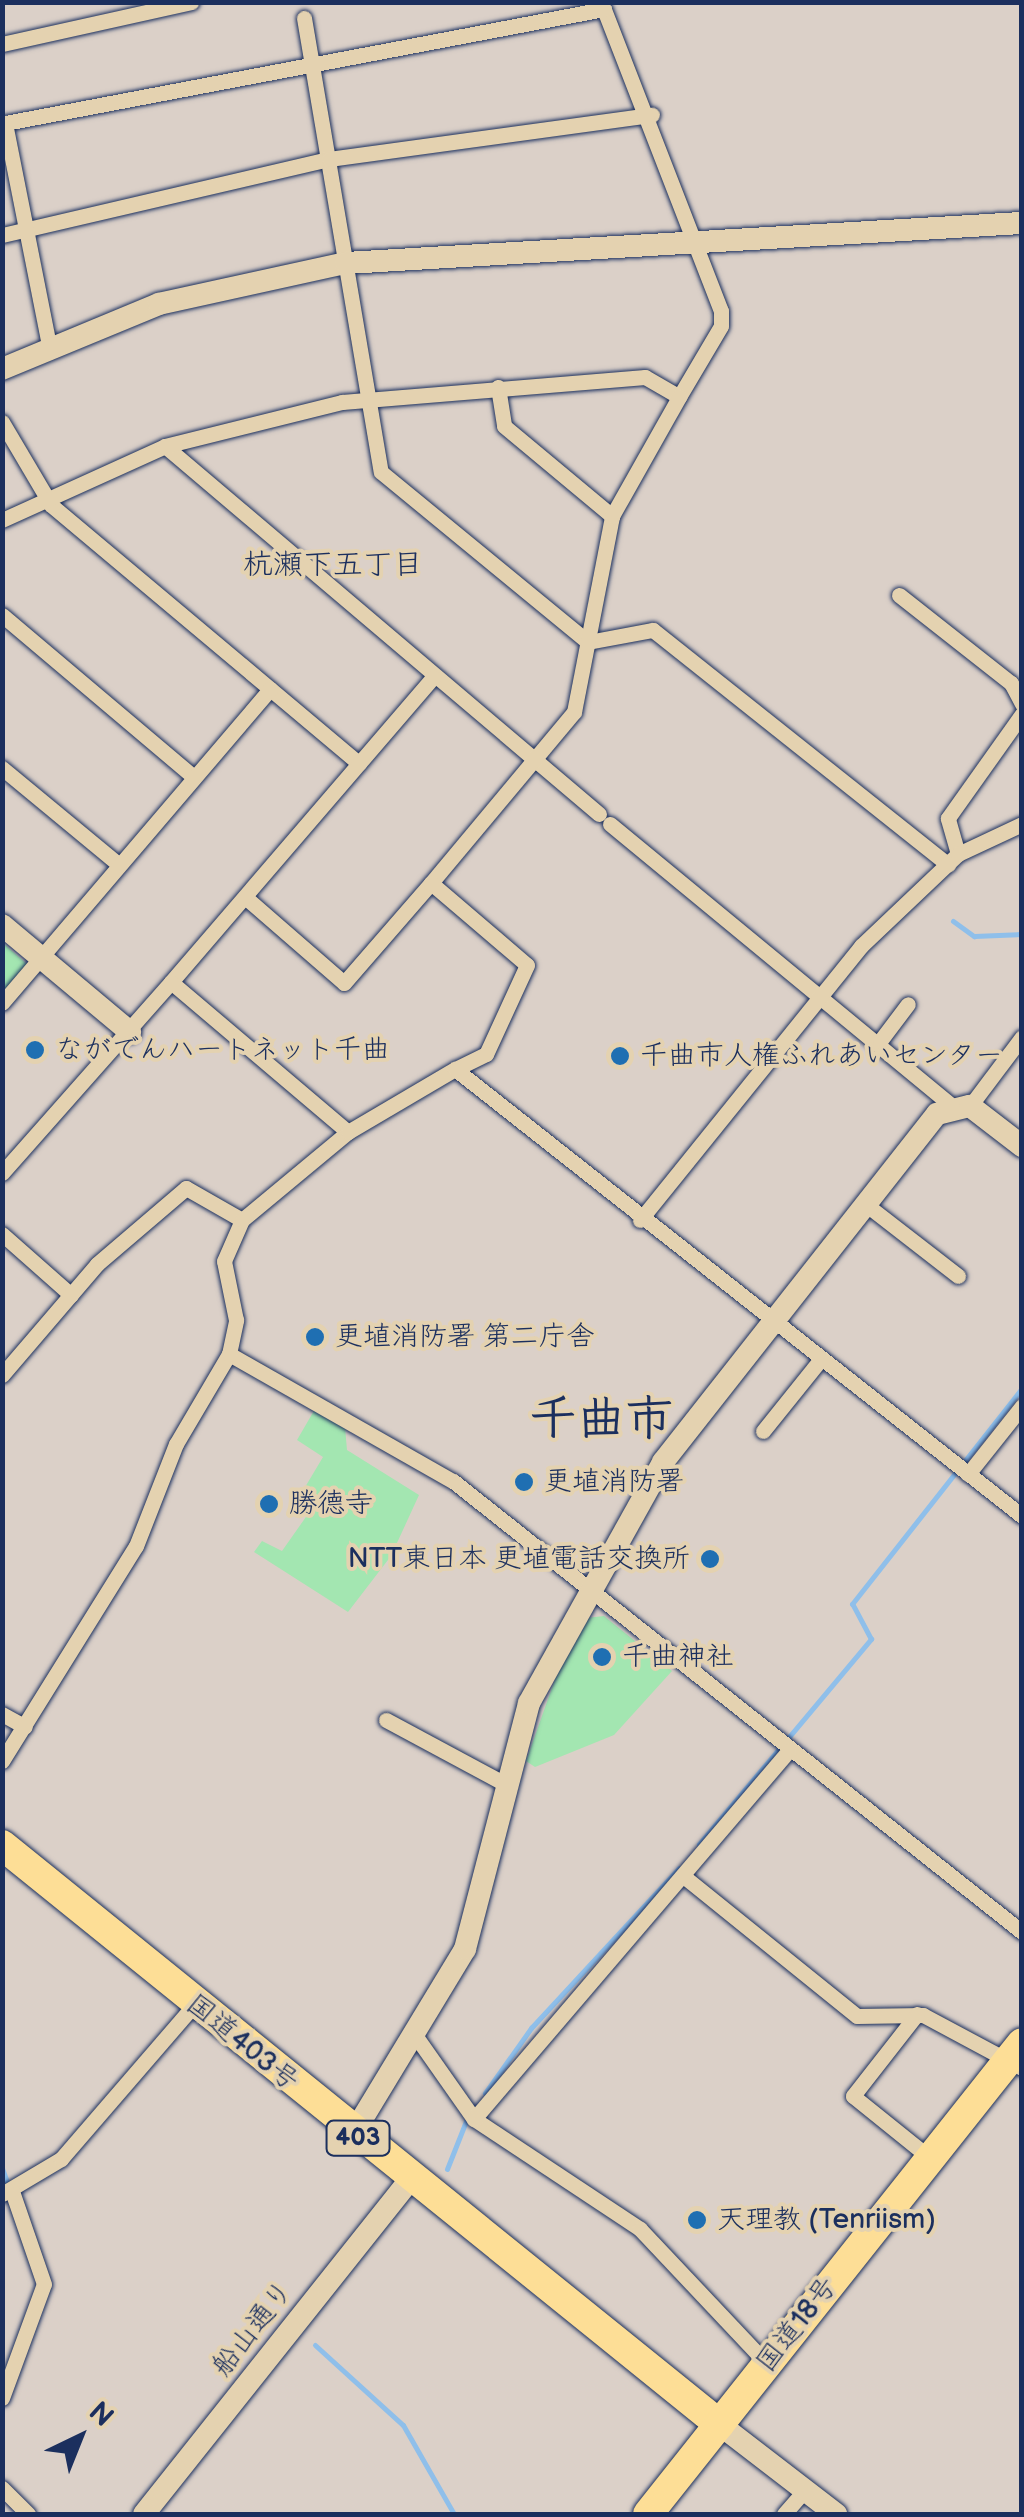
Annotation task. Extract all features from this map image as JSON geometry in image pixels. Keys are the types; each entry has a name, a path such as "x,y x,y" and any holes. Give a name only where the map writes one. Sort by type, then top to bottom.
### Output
{"highway":[{"name":"国道403号","path":"2,1845 353,2134 719,2424"},
{"name":"国道18号","path":"648,2514 930,2158 1017,2058"}],"street":[{"path":"2,44 191,2"},
{"path":"48,345 5,123 604,10 652,116 722,326 612,516 574,712 536,762 344,983 245,897"},
{"path":"304,18 382,472 588,642"},
{"path":"2,235 24,224 329,160 652,116"},
{"path":"2,369 48,345 159,304 346,263 1022,223"},
{"path":"2,520 43,498 165,446 370,398 645,377 680,397"},
{"path":"498,387 504,426 612,516"},
{"path":"2,422 43,498 359,763"},
{"path":"165,446 432,677 604,819 960,1105 1022,1146"},
{"path":"900,595 1011,684 1022,704"},
{"path":"2,615 194,777"},
{"path":"588,642 652,630 953,859"},
{"path":"2,1173 130,1032 432,677"},
{"path":"2,1004 270,689"},
{"path":"953,859 948,818 1022,714"},
{"path":"2,768 118,864"},
{"path":"640,1220 823,995 953,859 1022,824"},
{"path":"2,1760 136,1546 176,1444 228,1354 236,1320 224,1262 242,1220 348,1132 486,1054 527,966 431,883"},
{"path":"2,925 130,1032"},
{"path":"171,982 348,1132"},
{"path":"880,1040 908,1003"},
{"path":"353,2134 417,2038 471,1935 529,1703 586,1590 663,1462 864,1202 1022,1037"},
{"path":"454,1069 640,1220 1022,1516"},
{"path":"2,1375 71,1295 186,1188 242,1220"},
{"path":"864,1202 958,1276"},
{"path":"2,1234 71,1295"},
{"path":"228,1354 453,1481 782,1746 1022,1932"},
{"path":"763,1431 820,1360"},
{"path":"962,1470 1022,1406"},
{"path":"2,1714 25,1728"},
{"path":"386,1720 507,1784"},
{"path":"474,2120 610,1950 688,1879 725,1819 782,1746"},
{"path":"688,1879 857,2016 884,2022 917,2014 1017,2058"},
{"path":"2,2398 44,2284 7,2193 60,2159 195,2004"},
{"path":"917,2014 853,2096 930,2158"},
{"path":"417,2038 474,2120 640,2229 767,2364"},
{"name":"船山通り","path":"144,2514 410,2180"},
{"path":"719,2424 836,2514"},
{"path":"2,2488 28,2514"},
{"path":"784,2514 804,2490"}],"green space":[{"path":"3,943 28,965 3,993"},
{"path":"315,1409 345,1427 347,1450 419,1495 391,1556 348,1612 254,1552 262,1541 282,1551 308,1514 295,1504 323,1457 297,1440"},
{"path":"604,1616 672,1671 614,1735 535,1767 526,1761 558,1671 586,1618"}],"waterway":[{"path":"953,921 974,936 1022,934"},
{"path":"699,1844 871,1639 852,1604 1022,1388"},
{"path":"485,2093 531,2028 679,1868"},
{"path":"447,2169 466,2121"},
{"path":"2,2168 9,2187"},
{"path":"315,2345 403,2425 454,2514"}],"place":[{"name":"ながでんハートネット千曲","path":"35,1050"},
{"name":"千曲市人権ふれあいセンター","path":"620,1056"},
{"name":"更埴消防署 第二庁舎","path":"315,1337"},
{"name":"更埴消防署","path":"524,1482"},
{"name":"勝德寺","path":"269,1504"},
{"name":"NTT東日本 更埴電話交換所","path":"710,1559"},
{"name":"千曲神社","path":"602,1657"},
{"name":"天理教 (Tenriism)","path":"697,2220"}],"district":[{"name":"杭瀬下五丁目","path":"333,565"},
{"name":"千曲市","path":"601,1420"}]}
